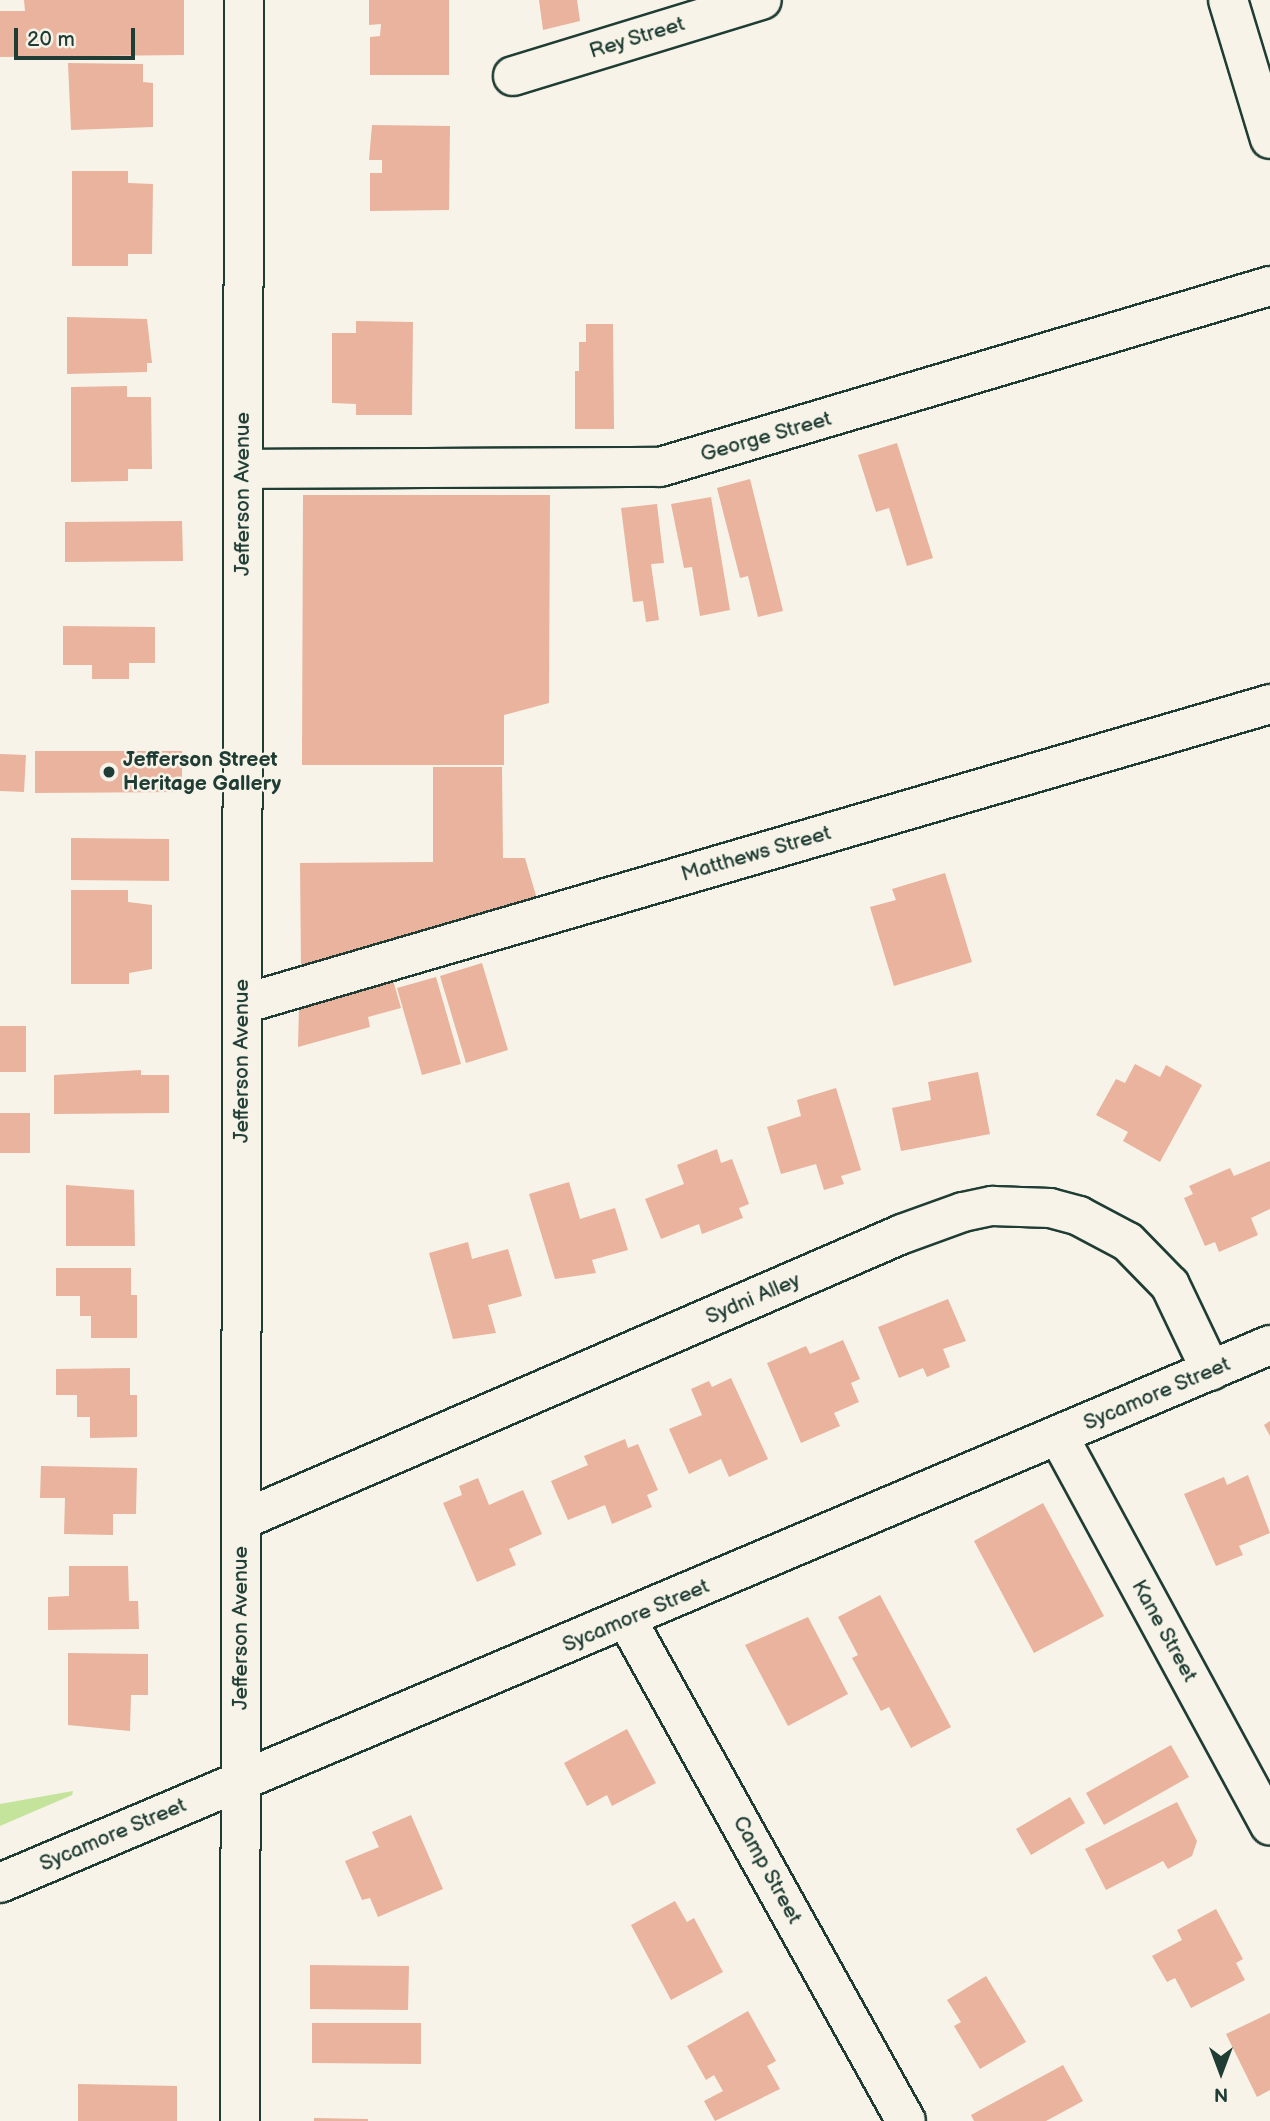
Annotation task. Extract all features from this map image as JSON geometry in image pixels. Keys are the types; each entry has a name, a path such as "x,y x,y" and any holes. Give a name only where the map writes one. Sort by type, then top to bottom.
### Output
{"street":[{"name":"Jefferson Avenue","path":"240,2121 244,0"},
{"name":"Rey Street","path":"513,76 762,0"},
{"path":"1227,0 1270,139"},
{"name":"George Street","path":"244,469 660,467 1270,286"},
{"name":"Matthews Street","path":"243,1004 1270,705"},
{"name":"Sydni Alley","path":"242,1520 902,1234 963,1212 992,1206 1051,1208 1079,1216 1128,1242 1170,1285 1211,1371"},
{"name":"Sycamore Street","path":"0,1884 1059,1437 1270,1345"},
{"name":"Kane Street","path":"1059,1437 1270,1825"},
{"name":"Camp Street","path":"627,1620 906,2121"}],"green space":[{"path":"73,1791 72,1795 0,1826 0,1804"}],"building":[{"path":"24,0 184,0 184,55 0,57 0,11 25,11"},
{"path":"369,0 449,0 449,75 370,75 370,37 380,36 381,24 369,25"},
{"path":"539,0 577,0 580,21 543,30"},
{"path":"68,63 143,64 143,82 153,83 153,127 71,130"},
{"path":"372,125 450,126 449,210 370,211 370,173 382,173 382,160 369,160"},
{"path":"72,171 128,171 128,183 153,184 152,254 128,254 128,266 72,266"},
{"path":"67,317 147,319 152,363 147,363 147,372 67,374"},
{"path":"356,321 413,322 412,415 356,415 356,404 332,403 332,333 356,333"},
{"path":"586,324 613,324 614,429 575,429 575,371 579,371 579,342 586,342"},
{"path":"127,386 127,397 151,397 152,469 128,469 128,481 71,482 71,387"},
{"path":"897,443 933,558 907,566 889,508 876,512 858,455"},
{"path":"750,479 783,611 758,617 748,576 740,578 717,488"},
{"path":"303,495 550,495 549,703 504,715 504,765 302,765"},
{"path":"711,497 730,610 700,616 692,567 684,568 671,504"},
{"path":"657,504 664,563 651,564 659,620 646,622 643,601 633,602 621,508"},
{"path":"182,521 183,561 65,562 65,522"},
{"path":"63,626 155,627 155,663 129,663 129,679 92,679 92,665 63,665"},
{"name":"Jefferson Street Heritage Gallery","path":"35,751 182,751 182,792 35,793"},
{"path":"0,754 26,755 24,792 0,791"},
{"path":"433,767 502,767 503,858 525,858 537,899 301,968 300,863 433,862"},
{"path":"71,838 169,839 169,881 71,880"},
{"path":"945,873 972,962 894,986 870,907 896,900 892,889"},
{"path":"71,890 128,890 128,902 152,905 152,969 129,973 129,984 71,984"},
{"path":"482,963 508,1050 466,1063 440,976"},
{"path":"436,977 461,1064 422,1075 397,988"},
{"path":"393,980 401,1008 368,1017 370,1027 298,1047 299,1007"},
{"path":"0,1026 26,1026 26,1072 0,1072"},
{"path":"1135,1064 1160,1077 1166,1065 1202,1085 1160,1162 1123,1141 1128,1132 1096,1115 1116,1079 1125,1083"},
{"path":"141,1070 141,1075 169,1075 169,1113 54,1114 54,1075"},
{"path":"978,1072 990,1134 901,1151 892,1108 931,1100 928,1082"},
{"path":"836,1088 861,1170 841,1176 844,1184 824,1190 816,1164 781,1174 767,1127 801,1116 797,1100"},
{"path":"0,1113 30,1113 30,1153 0,1153"},
{"path":"717,1149 721,1163 732,1159 749,1204 739,1208 743,1218 702,1234 699,1224 661,1239 645,1199 684,1184 677,1165"},
{"path":"1270,1161 1270,1209 1251,1218 1258,1235 1219,1252 1215,1242 1205,1246 1184,1198 1193,1194 1189,1186 1230,1168 1234,1176"},
{"path":"569,1182 580,1219 615,1208 628,1250 592,1260 596,1273 555,1279 529,1194"},
{"path":"66,1185 134,1190 135,1246 66,1246"},
{"path":"468,1242 472,1259 508,1249 522,1296 488,1305 496,1333 453,1339 429,1253"},
{"path":"56,1268 131,1268 131,1295 137,1295 137,1338 91,1338 91,1316 80,1316 80,1296 56,1296"},
{"path":"948,1299 966,1341 943,1349 950,1367 927,1377 923,1368 899,1378 878,1327"},
{"path":"843,1340 860,1379 851,1383 859,1402 834,1413 840,1426 801,1443 767,1363 806,1346 810,1354"},
{"path":"130,1368 130,1395 137,1395 137,1437 90,1438 90,1417 77,1417 77,1395 56,1395 56,1369"},
{"path":"731,1378 768,1459 729,1477 721,1459 689,1474 669,1429 702,1415 691,1389 709,1381 712,1387"},
{"path":"1270,1421 1270,1436 1264,1425"},
{"path":"625,1439 628,1448 638,1444 658,1490 647,1495 652,1507 612,1524 605,1505 568,1520 551,1481 588,1465 584,1456"},
{"path":"41,1466 137,1468 136,1514 113,1514 113,1535 64,1534 65,1498 40,1498"},
{"path":"1248,1475 1270,1533 1239,1546 1243,1555 1216,1566 1184,1494 1224,1477 1227,1485"},
{"path":"478,1478 489,1505 523,1490 542,1534 509,1549 516,1565 477,1582 443,1503 462,1495 459,1486"},
{"path":"1043,1503 1104,1616 1034,1653 974,1541"},
{"path":"69,1566 128,1566 129,1601 138,1601 139,1629 48,1630 48,1597 69,1596"},
{"path":"880,1595 951,1727 911,1748 889,1707 881,1711 852,1658 858,1655 838,1617"},
{"path":"808,1617 848,1694 788,1726 745,1645"},
{"path":"68,1653 148,1654 148,1695 131,1695 130,1731 68,1725"},
{"path":"627,1729 656,1783 612,1806 607,1795 587,1806 564,1763"},
{"path":"1171,1745 1189,1777 1104,1825 1086,1793"},
{"path":"1070,1797 1085,1823 1031,1855 1016,1829"},
{"path":"1177,1802 1197,1841 1192,1856 1168,1869 1163,1861 1106,1890 1085,1849"},
{"path":"411,1815 443,1889 378,1917 370,1898 362,1900 345,1861 379,1847 372,1832"},
{"path":"675,1901 687,1922 694,1918 723,1972 671,2000 631,1925"},
{"path":"1216,1909 1243,1959 1236,1963 1245,1980 1191,2008 1175,1978 1167,1982 1152,1956 1182,1940 1177,1930"},
{"path":"310,1965 409,1966 408,2010 310,2009"},
{"path":"986,1976 1026,2042 980,2069 954,2026 961,2022 947,2000"},
{"path":"748,2011 776,2061 767,2066 780,2089 715,2121 704,2101 723,2091 714,2075 706,2080 687,2046"},
{"path":"1270,2013 1270,2090 1257,2097 1226,2034"},
{"path":"312,2023 421,2023 421,2064 312,2063"},
{"path":"1063,2065 1083,2101 1046,2121 974,2121 971,2115"},
{"path":"78,2084 177,2086 177,2121 78,2121"},
{"path":"314,2118 368,2119 368,2121 314,2121"}],"place":[{"name":"Jefferson Street Heritage Gallery","path":"109,772"}]}
